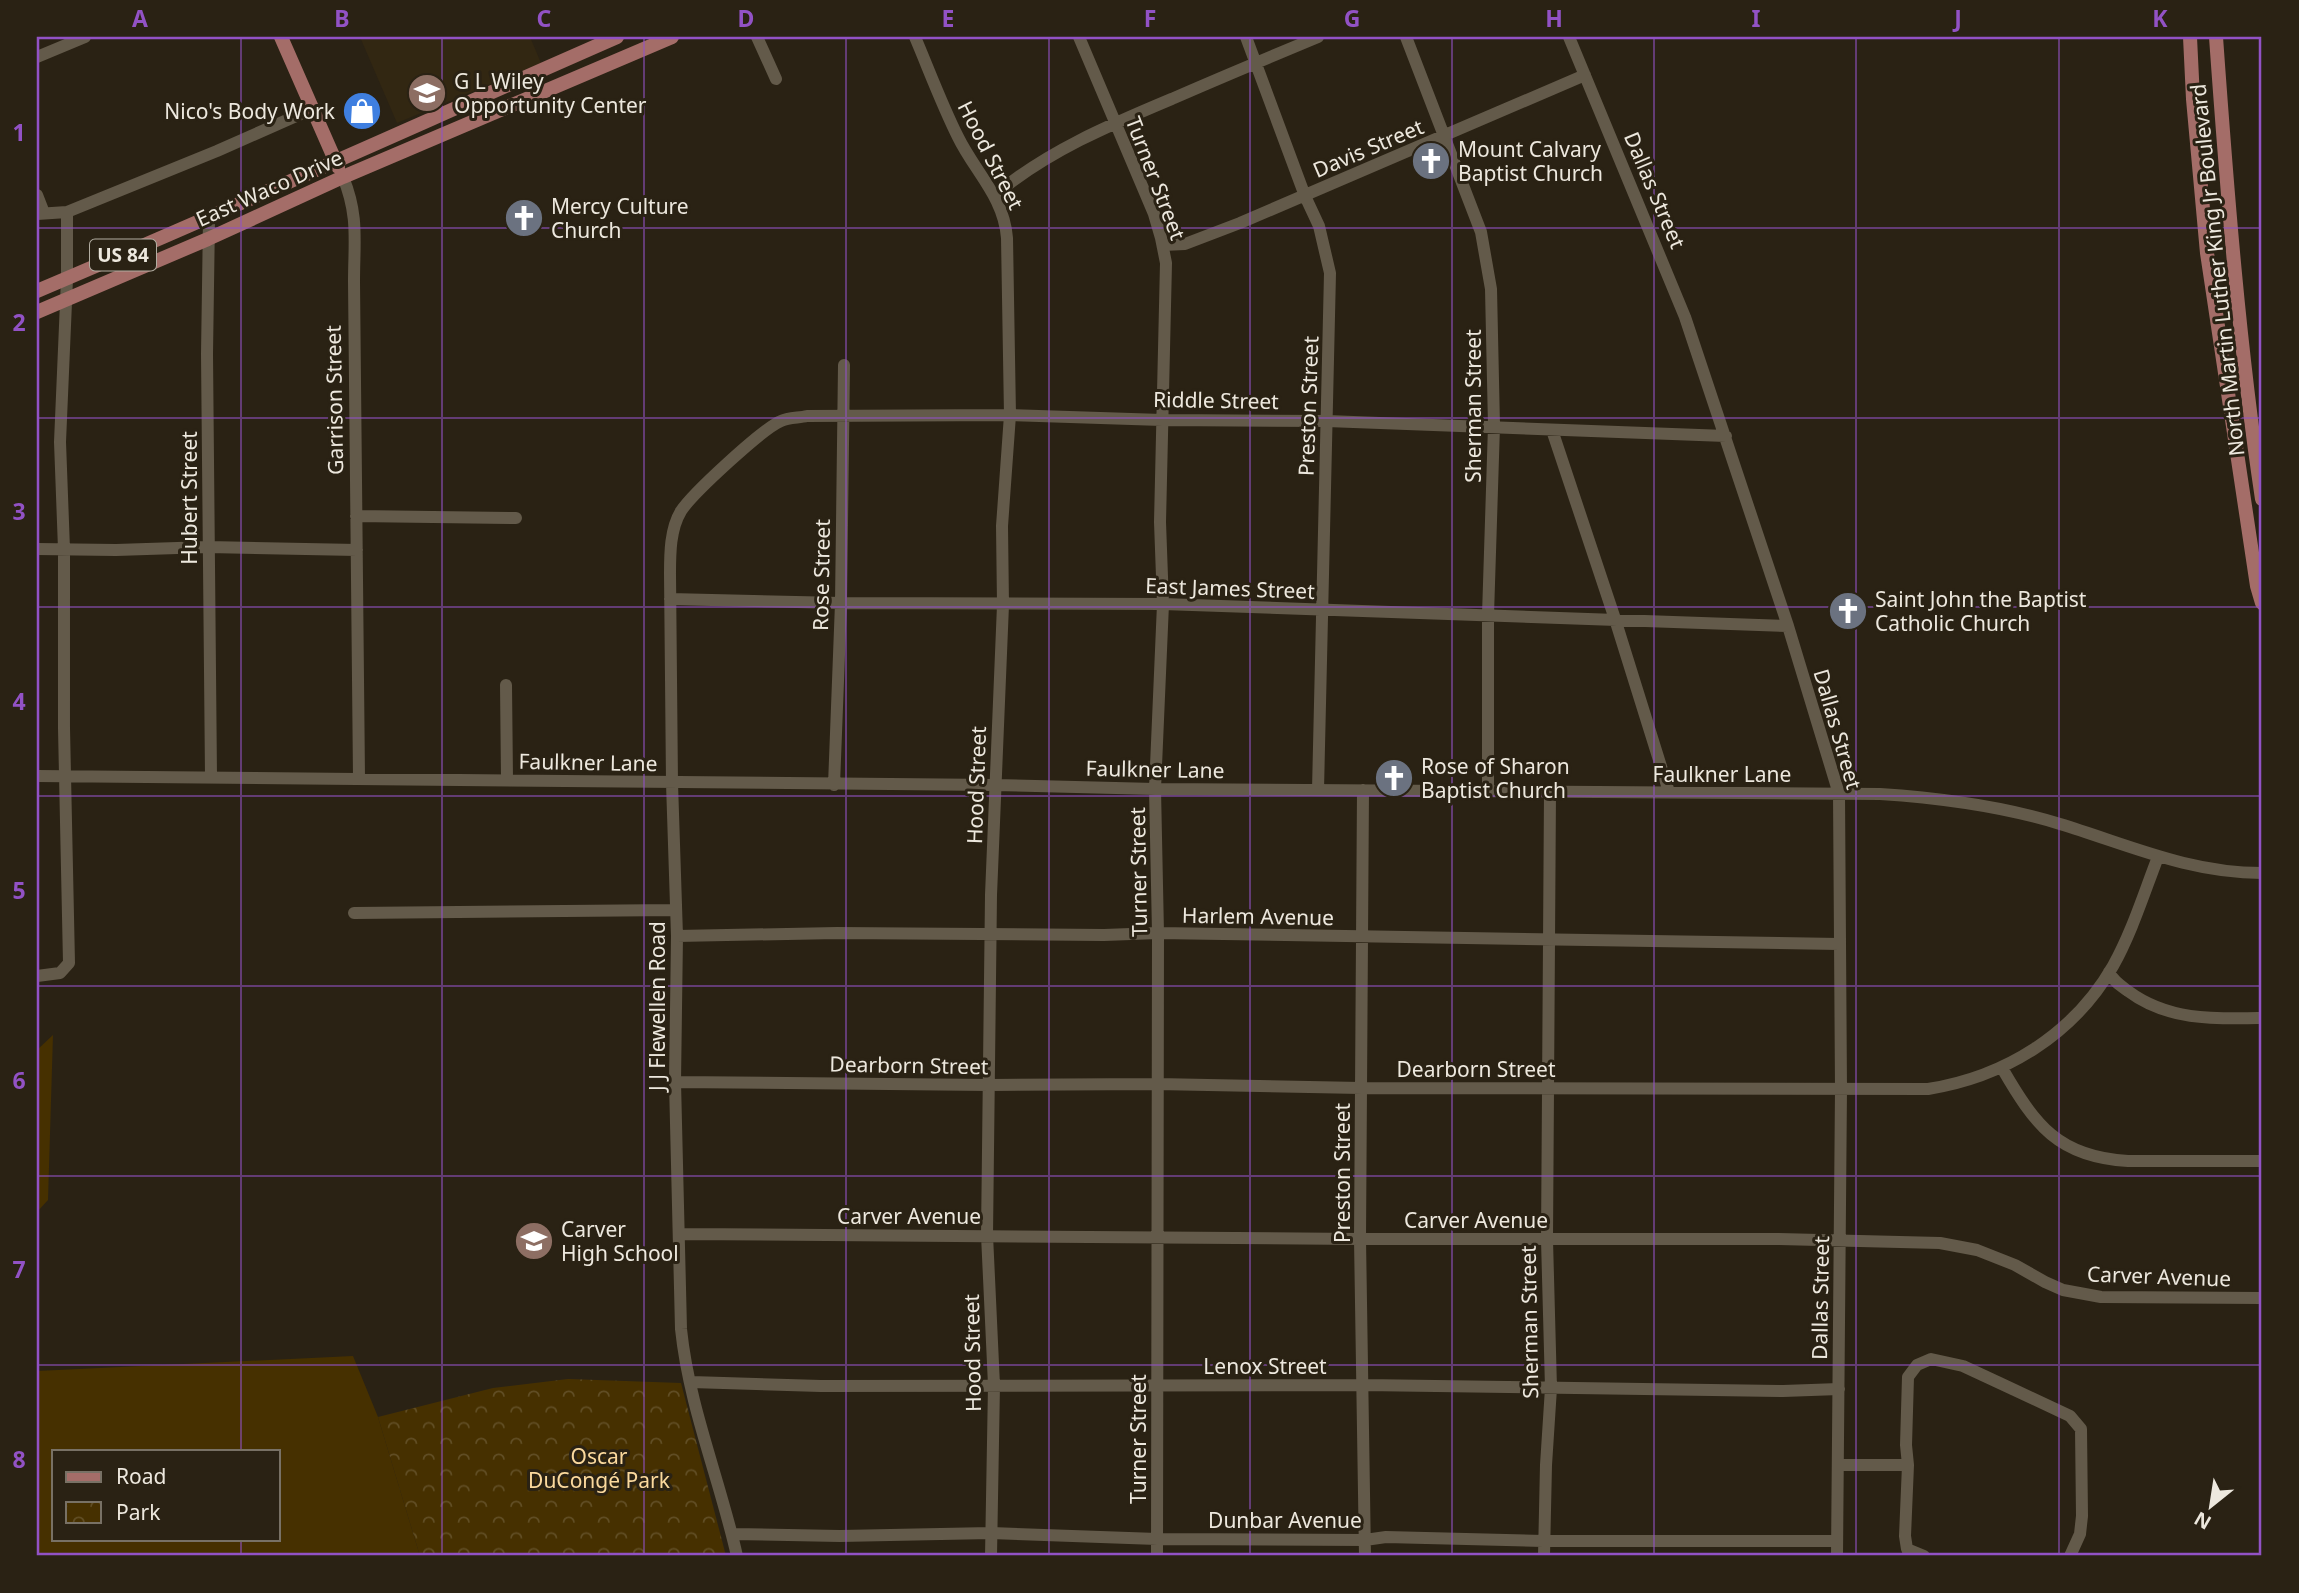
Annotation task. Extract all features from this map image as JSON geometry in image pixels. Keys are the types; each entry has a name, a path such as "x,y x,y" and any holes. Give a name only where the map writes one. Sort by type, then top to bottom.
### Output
{"main road":[{"name":"Garrison Street","path":"281,37 343,177"},
{"name":"East Waco Drive","path":"37,291 209,219 335,160 617,37"},
{"name":"East Waco Drive","path":"37,312 208,239 343,177 672,37"},
{"name":"North Martin Luther King Jr Boulevard","path":"2190,37 2207,253 2257,586 2262,603"},
{"name":"North Martin Luther King Jr Boulevard","path":"2216,37 2224,152 2250,414 2262,499"}],"street":[{"path":"37,57 85,37"},
{"path":"757,37 776,79"},
{"name":"Hood Street","path":"915,37 958,138 995,195 1006,231 1010,415 1002,526 1003,605 991,934 988,1235 994,1385 991,1556"},
{"name":"Turner Street","path":"1079,37 1154,214 1163,245 1167,285 1160,522 1163,604 1156,789 1157,1556"},
{"name":"Preston Street","path":"1246,37 1324,242 1330,273 1318,790"},
{"path":"995,195 1047,159 1115,123 1318,37"},
{"name":"Sherman Street","path":"1406,37 1481,232 1491,289 1494,426 1488,615 1488,791"},
{"name":"Dallas Street","path":"1569,37 1673,285 1788,626 1839,794 1841,1089 1837,1556"},
{"name":"Davis Street","path":"1163,245 1185,244 1585,75"},
{"path":"37,195 41,214 67,212 312,109"},
{"name":"Garrison Street","path":"343,177 351,197 355,223 359,778"},
{"path":"37,976 54,975 65,970 68,962 64,549 60,442 67,212"},
{"name":"Hubert Street","path":"209,219 208,547 211,777"},
{"name":"Rose Street","path":"834,785 841,603 844,365"},
{"name":"Riddle Street","path":"723,468 781,420 807,416 1010,415 1163,420 1327,421 1726,436"},
{"path":"1552,430 1669,792"},
{"name":"J J Flewellen Road","path":"723,468 694,495 680,513 670,545 672,783 677,936 675,1082 684,1360 691,1382 696,1415 737,1556"},
{"path":"356,516 516,518"},
{"path":"37,549 208,547 357,550"},
{"name":"East James Street","path":"670,598 1003,605 1163,604 1788,626"},
{"path":"506,685 507,779"},
{"name":"Faulkner Lane","path":"37,776 507,779 1919,797 2004,810 2059,824 2195,867 2227,872 2262,873"},
{"name":"Preston Street","path":"1363,790 1360,1239 1364,1385 1364,1556"},
{"name":"Sherman Street","path":"1544,1556 1551,1388 1547,1240 1550,792"},
{"name":"Dearborn Street","path":"675,1082 990,1086 1157,1084 1361,1088 1928,1089 1968,1081 2002,1068 2042,1045 2062,1028 2109,972 2123,945 2158,857"},
{"path":"354,913 676,910"},
{"name":"Harlem Avenue","path":"677,936 1158,933 1839,944"},
{"path":"2109,972 2112,978 2130,993 2170,1012 2211,1019 2262,1018"},
{"path":"2002,1068 2033,1118 2053,1137 2081,1152 2110,1160 2128,1161 2262,1161"},
{"name":"Carver Avenue","path":"679,1234 1840,1240 1940,1243 1997,1256 2063,1290 2101,1297 2262,1298"},
{"path":"1924,1556 1907,1549 1905,1536 1908,1377 1917,1366 1931,1359 1963,1366 2070,1416 2081,1429 2083,1494 2080,1534 2070,1556"},
{"name":"Lenox Street","path":"691,1382 821,1386 1364,1385 1783,1391 1839,1389"},
{"path":"1838,1465 1908,1465"},
{"name":"Dunbar Avenue","path":"732,1534 991,1533 1157,1539 1365,1540 1386,1537 1543,1541 1837,1541"}],"shaded area":[{"name":"G L Wiley Opportunity Center","path":"360,37 530,37 541,63 397,123"}],"green space":[{"path":"53,1035 48,1200 37,1212 37,1050"},
{"path":"353,1356 378,1417 420,1556 37,1556 37,1371"},
{"name":"Oscar DuCongé Park","path":"568,1379 681,1383 726,1556 420,1556 378,1417 493,1388"}],"place":[{"name":"G L Wiley Opportunity Center","path":"427,93"},
{"name":"Nico's Body Work","path":"362,111"},
{"name":"Mount Calvary Baptist Church","path":"1431,161"},
{"name":"Mercy Culture Church","path":"524,218"},
{"name":"Saint John the Baptist Catholic Church","path":"1848,611"},
{"name":"Rose of Sharon Baptist Church","path":"1394,778"},
{"name":"Carver High School","path":"534,1241"}]}
